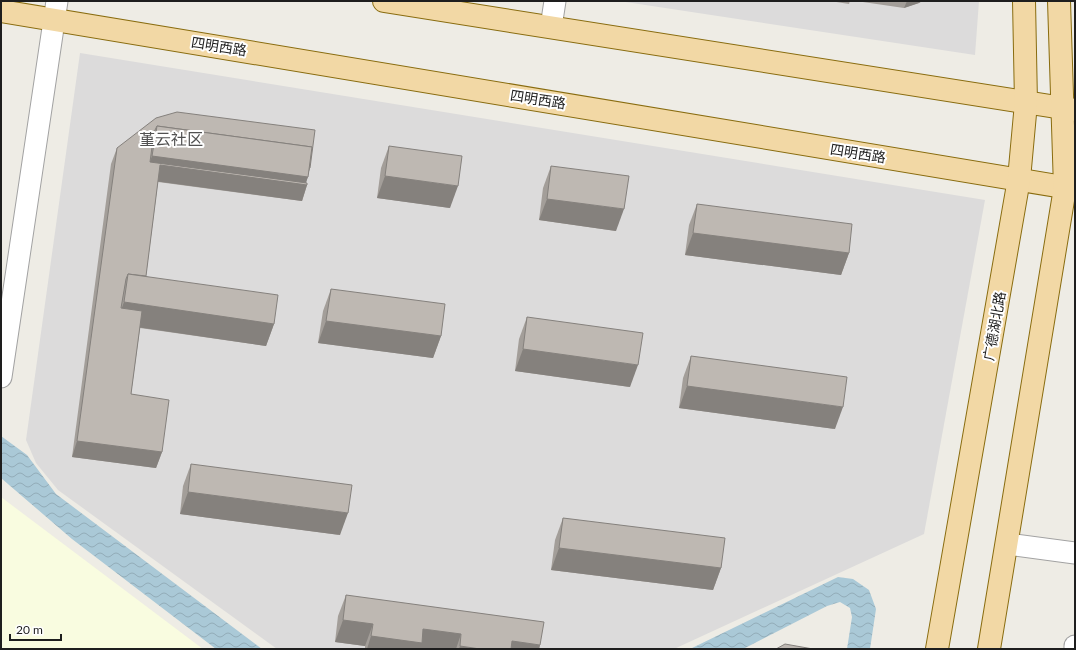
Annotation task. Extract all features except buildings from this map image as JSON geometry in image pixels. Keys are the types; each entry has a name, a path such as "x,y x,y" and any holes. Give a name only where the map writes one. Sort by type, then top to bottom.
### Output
{"main road":[{"path":"384,1 1069,109"},
{"name":"广德湖北路","path":"937,649 1019,180 1026,103 1024,1"},
{"path":"989,649 1070,188 1069,109 1059,1"},
{"name":"四明西路","path":"1,11 55,10 1070,188"}],"street":[{"path":"551,28 555,1"},
{"path":"1,377 55,10"},
{"path":"1007,544 1075,553"}],"shaded area":[{"path":"619,1 979,1 975,55"},
{"path":"80,53 985,200 924,534 674,649 277,649 58,490 36,463 26,440"},
{"path":"1,497 203,649 1,649"}],"water":[{"path":"1,436 27,455 56,494 262,649 216,649 72,539 1,478"},
{"path":"838,577 853,579 869,590 876,609 870,649 847,649 852,617 850,608 840,602 827,606 743,649 690,649"}],"district":[{"name":"堇云社区","path":"171,138"}]}
